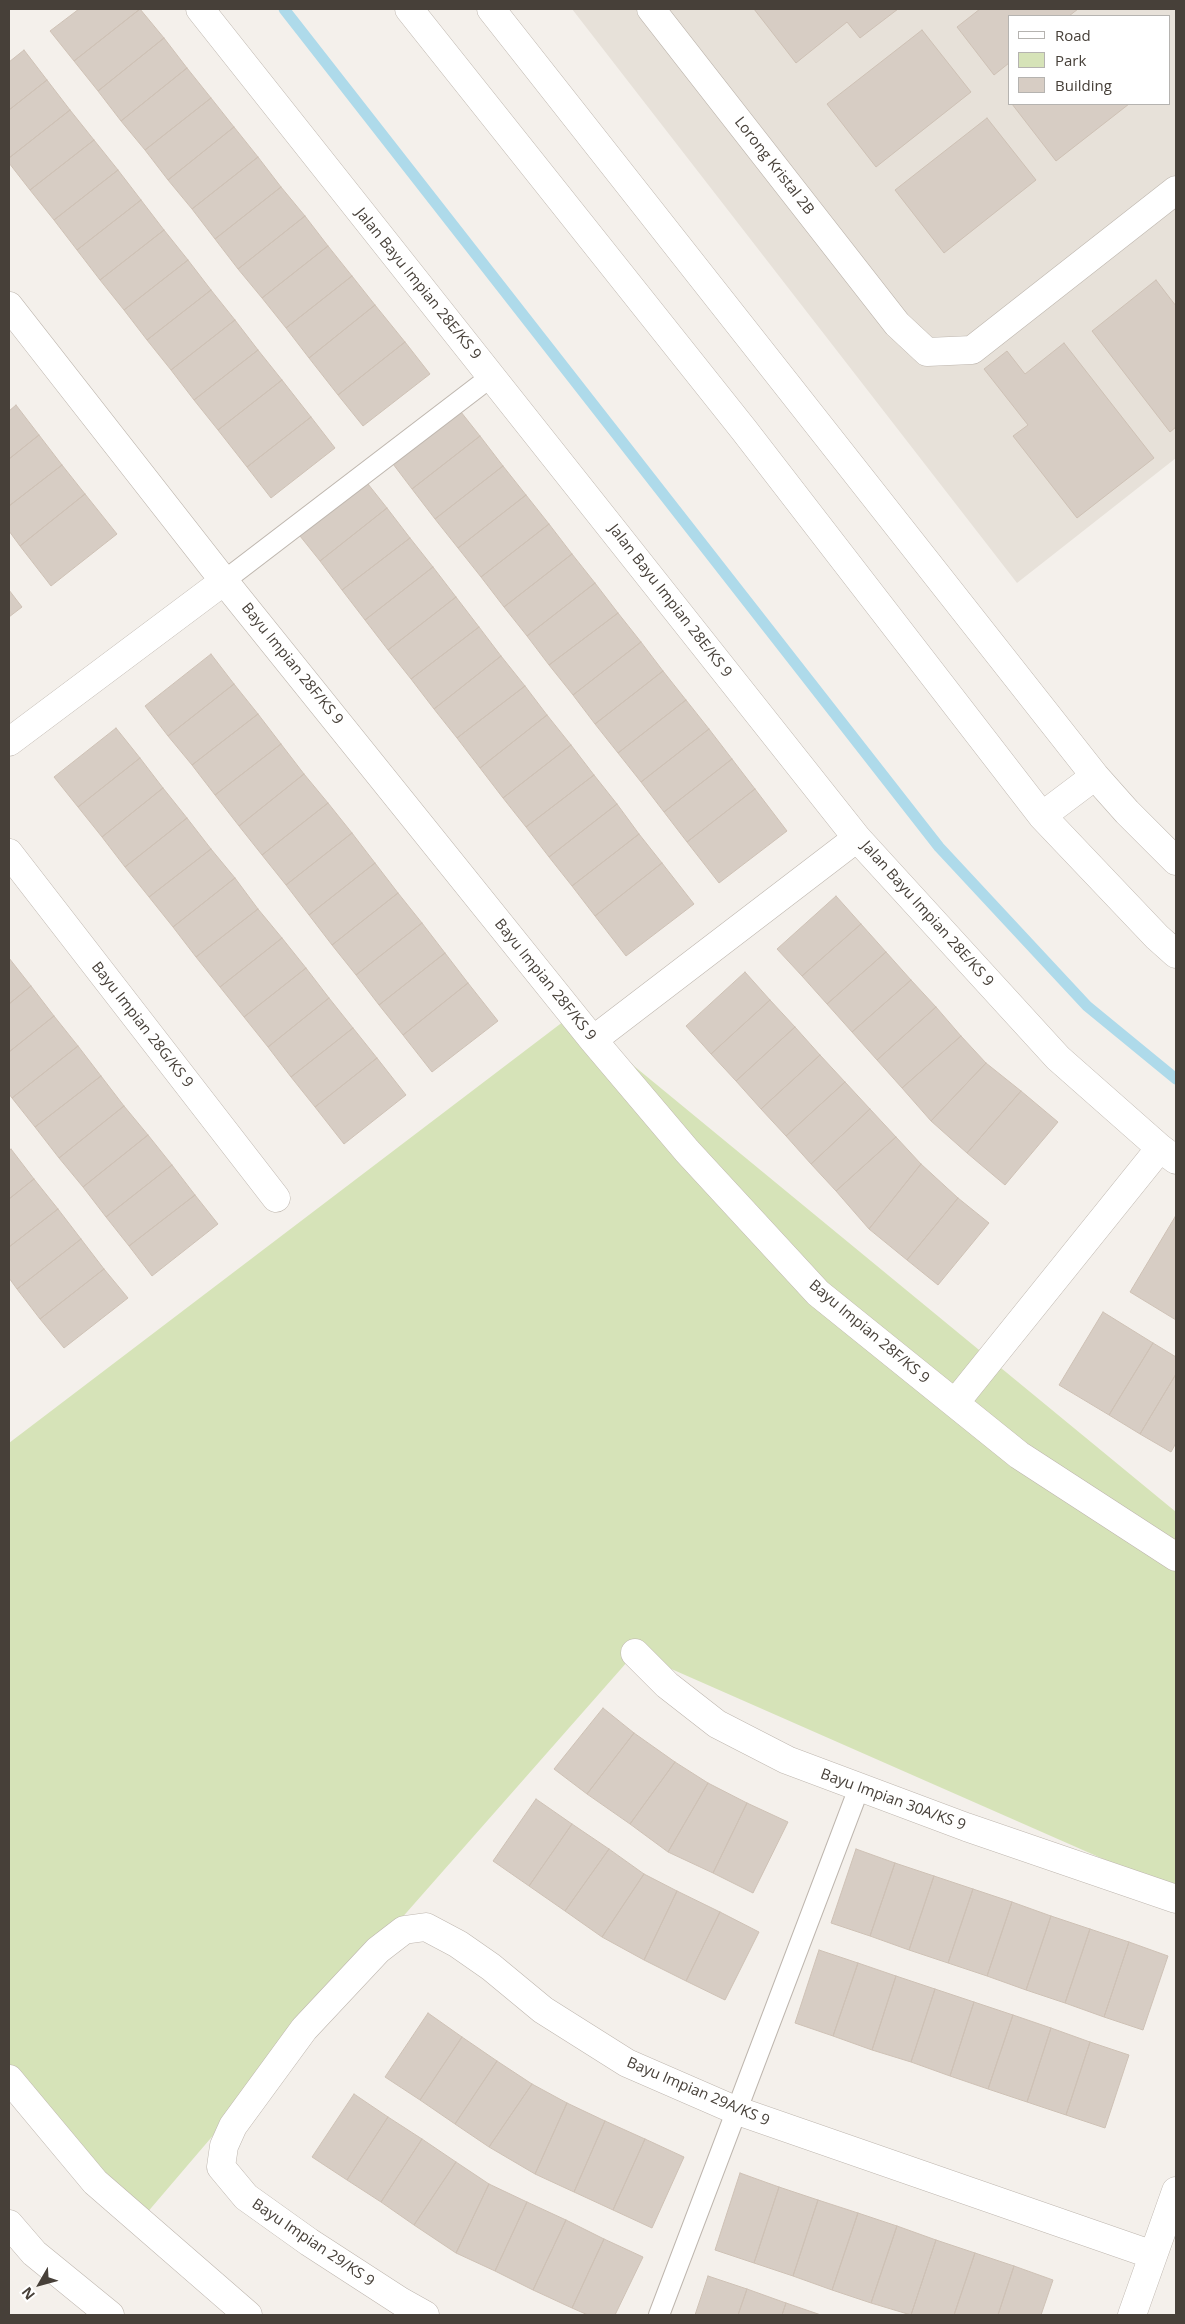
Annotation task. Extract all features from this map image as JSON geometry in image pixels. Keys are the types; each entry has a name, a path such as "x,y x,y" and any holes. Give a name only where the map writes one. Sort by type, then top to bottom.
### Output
{"street":[{"name":"Jalan Bayu Impian 28E/KS 9","path":"200,9 858,838 1058,1058 1168,1154"},
{"path":"409,9 744,430 1042,816 1157,937 1176,954"},
{"path":"492,9 1095,776 1127,812 1176,861"},
{"name":"Lorong Kristal 2B","path":"651,9 897,324 927,352 972,350 1176,190"},
{"name":"Bayu Impian 28F/KS 9","path":"9,306 224,580 593,1040 687,1151 818,1293 1019,1455 1176,1557"},
{"path":"9,742 224,580"},
{"path":"1042,816 1095,776"},
{"path":"593,1040 858,838"},
{"name":"Bayu Impian 28G/KS 9","path":"9,853 276,1198"},
{"path":"955,1403 1168,1154"},
{"name":"Bayu Impian 30A/KS 9","path":"635,1653 667,1685 717,1724 787,1760 858,1788 1176,1899"},
{"name":"Bayu Impian 29A/KS 9","path":"304,2029 378,1950 404,1930 426,1927 458,1944 491,1967 543,2010 627,2063 735,2110 1153,2255"},
{"name":"Bayu Impian 29/KS 9","path":"304,2029 233,2126 224,2146 222,2167 246,2197 309,2242 400,2302 426,2315"},
{"path":"9,2079 95,2182 248,2315"},
{"path":"1132,2315 1176,2191"},
{"path":"9,2224 34,2253 110,2315"}],"lane":[{"path":"224,580 492,376"},
{"path":"659,2315 858,1788"}],"shaded area":[{"path":"572,9 1176,9 1176,458 1017,583"}],"green space":[{"path":"572,1015 1176,1512 1176,1891 635,1653 304,2029 140,2221 9,2064 9,1443"}],"building":[{"path":"79,9 140,9 74,61 50,31"},
{"path":"140,9 164,38 98,91 74,61"},
{"path":"754,9 898,9 860,38 847,22 796,63"},
{"path":"980,9 1078,9 1070,15 1008,15 1008,64 994,75 957,27"},
{"path":"922,30 971,92 876,167 827,104"},
{"path":"164,38 187,68 121,121 98,91"},
{"path":"24,50 47,80 9,110 9,62"},
{"path":"187,68 211,98 145,150 121,121"},
{"path":"47,80 70,110 9,158 9,110"},
{"path":"211,98 234,127 168,180 145,150"},
{"path":"1013,105 1128,105 1056,161"},
{"path":"70,110 94,140 30,190 9,163 9,158"},
{"path":"987,118 1036,180 944,253 895,190"},
{"path":"234,127 258,157 192,209 168,180"},
{"path":"94,140 118,170 54,220 30,190"},
{"path":"258,157 281,187 215,239 192,209"},
{"path":"118,170 141,200 77,250 54,220"},
{"path":"281,187 305,216 238,269 215,239"},
{"path":"141,200 164,230 100,280 77,250"},
{"path":"305,216 328,246 262,298 238,269"},
{"path":"164,230 188,260 124,310 100,280"},
{"path":"328,246 352,276 286,328 262,298"},
{"path":"188,260 211,290 147,340 124,310"},
{"path":"352,276 375,305 309,358 286,328"},
{"path":"1156,280 1176,306 1176,427 1170,432 1092,331"},
{"path":"211,290 235,320 171,370 147,340"},
{"path":"375,305 405,342 338,395 309,358"},
{"path":"235,320 258,350 194,400 171,370"},
{"path":"405,342 430,374 363,426 338,395"},
{"path":"1064,343 1154,458 1077,518 1013,436 1028,425 984,369 1007,351 1025,374"},
{"path":"258,350 282,380 218,430 194,400"},
{"path":"282,380 311,417 247,467 218,430"},
{"path":"16,405 39,435 9,459 9,411"},
{"path":"457,407 480,436 412,489 390,460"},
{"path":"311,417 335,448 271,498 247,467"},
{"path":"39,435 62,465 9,506 9,459"},
{"path":"480,436 503,466 435,519 412,489"},
{"path":"62,465 85,494 20,546 9,531 9,506"},
{"path":"503,466 526,495 458,548 435,519"},
{"path":"364,479 387,508 320,561 296,531"},
{"path":"85,494 117,534 51,586 20,546"},
{"path":"526,495 549,524 481,577 458,548"},
{"path":"387,508 410,538 342,590 320,561"},
{"path":"549,524 572,554 504,607 481,577"},
{"path":"410,538 433,567 365,620 342,590"},
{"path":"572,554 595,583 527,636 504,607"},
{"path":"433,567 456,597 388,650 365,620"},
{"path":"595,583 618,613 549,665 527,636"},
{"path":"9,590 22,607 9,617"},
{"path":"456,597 479,627 411,679 388,650"},
{"path":"618,613 641,642 573,695 549,665"},
{"path":"479,627 501,656 434,709 411,679"},
{"path":"641,642 663,671 595,724 573,695"},
{"path":"211,654 234,684 168,736 145,706"},
{"path":"501,656 525,686 457,738 434,709"},
{"path":"663,671 686,700 618,753 595,724"},
{"path":"234,684 258,714 192,765 168,736"},
{"path":"525,686 547,715 480,768 457,738"},
{"path":"686,700 709,729 641,782 618,753"},
{"path":"258,714 281,744 215,795 192,765"},
{"path":"547,715 571,745 503,798 480,768"},
{"path":"116,728 140,758 78,807 54,777"},
{"path":"709,729 732,759 664,812 641,782"},
{"path":"281,744 304,774 239,826 215,795"},
{"path":"571,745 594,775 526,827 503,798"},
{"path":"140,758 163,788 102,837 78,807"},
{"path":"732,759 755,789 687,842 664,812"},
{"path":"304,774 328,803 262,855 239,826"},
{"path":"594,775 617,804 549,857 526,827"},
{"path":"163,788 187,818 125,867 102,837"},
{"path":"755,789 787,831 719,883 687,842"},
{"path":"328,803 352,833 286,885 262,855"},
{"path":"617,804 639,834 572,886 549,857"},
{"path":"187,818 211,849 149,897 125,867"},
{"path":"352,833 375,863 309,915 286,885"},
{"path":"639,834 662,863 595,916 572,886"},
{"path":"211,849 235,878 173,927 149,897"},
{"path":"375,863 398,893 332,945 309,915"},
{"path":"662,863 694,904 626,956 595,916"},
{"path":"235,878 258,909 196,957 173,927"},
{"path":"398,893 422,923 356,975 332,945"},
{"path":"836,896 861,924 802,976 777,949"},
{"path":"258,909 282,938 220,987 196,957"},
{"path":"422,923 445,953 379,1005 356,975"},
{"path":"861,924 886,952 827,1004 802,976"},
{"path":"282,938 306,968 244,1017 220,987"},
{"path":"886,952 911,980 852,1032 827,1004"},
{"path":"445,953 468,983 403,1035 379,1005"},
{"path":"9,958 31,986 9,1004"},
{"path":"306,968 329,998 268,1047 244,1017"},
{"path":"745,972 770,1000 711,1054 686,1026"},
{"path":"911,980 936,1007 877,1060 852,1032"},
{"path":"468,983 498,1021 432,1072 403,1035"},
{"path":"31,986 54,1016 9,1052 9,1004"},
{"path":"329,998 353,1028 291,1077 268,1047"},
{"path":"770,1000 795,1027 736,1081 711,1054"},
{"path":"936,1007 961,1036 902,1088 877,1060"},
{"path":"54,1016 78,1046 12,1098 9,1094 9,1052"},
{"path":"795,1027 820,1055 761,1109 736,1081"},
{"path":"353,1028 377,1058 315,1107 291,1077"},
{"path":"961,1036 986,1063 931,1121 902,1088"},
{"path":"78,1046 101,1076 35,1127 12,1098"},
{"path":"820,1055 845,1082 786,1136 761,1109"},
{"path":"377,1058 406,1095 344,1144 315,1107"},
{"path":"986,1063 1021,1091 967,1153 931,1121"},
{"path":"101,1076 124,1106 59,1158 35,1127"},
{"path":"845,1082 870,1109 811,1164 786,1136"},
{"path":"1021,1091 1058,1122 1005,1185 967,1153"},
{"path":"124,1106 148,1135 83,1187 59,1158"},
{"path":"870,1109 896,1137 836,1191 811,1164"},
{"path":"148,1135 172,1165 106,1217 83,1187"},
{"path":"896,1137 921,1164 869,1229 836,1191"},
{"path":"11,1149 34,1179 9,1199 9,1151"},
{"path":"921,1164 958,1198 907,1260 869,1229"},
{"path":"172,1165 195,1195 129,1246 106,1217"},
{"path":"34,1179 58,1209 9,1247 9,1199"},
{"path":"195,1195 218,1224 152,1276 129,1246"},
{"path":"958,1198 989,1223 938,1285 907,1260"},
{"path":"58,1209 81,1239 17,1289 9,1278 9,1247"},
{"path":"1176,1218 1176,1320 1130,1292"},
{"path":"81,1239 104,1269 40,1319 17,1289"},
{"path":"104,1269 128,1298 64,1348 40,1319"},
{"path":"1103,1312 1153,1343 1109,1415 1059,1385"},
{"path":"1153,1343 1176,1357 1176,1374 1140,1434 1109,1415"},
{"path":"1176,1374 1176,1443 1171,1452 1140,1434"},
{"path":"603,1708 634,1733 587,1794 554,1769"},
{"path":"634,1733 675,1762 630,1824 587,1794"},
{"path":"675,1762 708,1783 668,1852 630,1824"},
{"path":"708,1783 747,1803 713,1873 668,1852"},
{"path":"536,1799 572,1824 529,1886 493,1861"},
{"path":"747,1803 788,1822 753,1893 713,1873"},
{"path":"572,1824 609,1849 565,1911 529,1886"},
{"path":"609,1849 644,1874 602,1937 565,1911"},
{"path":"856,1849 895,1863 870,1936 831,1923"},
{"path":"895,1863 934,1876 909,1950 870,1936"},
{"path":"644,1874 677,1891 644,1960 602,1937"},
{"path":"934,1876 973,1889 948,1963 909,1950"},
{"path":"973,1889 1012,1902 987,1976 948,1963"},
{"path":"677,1891 720,1912 686,1981 644,1960"},
{"path":"1012,1902 1051,1916 1026,1990 987,1976"},
{"path":"720,1912 759,1932 725,2000 686,1981"},
{"path":"1051,1916 1090,1929 1065,2003 1026,1990"},
{"path":"1090,1929 1129,1942 1104,2017 1065,2003"},
{"path":"1129,1942 1168,1956 1143,2030 1104,2017"},
{"path":"819,1950 858,1963 833,2036 795,2023"},
{"path":"858,1963 896,1976 872,2050 833,2036"},
{"path":"896,1976 935,1989 911,2062 872,2050"},
{"path":"935,1989 974,2002 950,2076 911,2062"},
{"path":"974,2002 1013,2015 988,2089 950,2076"},
{"path":"428,2013 462,2037 420,2100 385,2077"},
{"path":"1013,2015 1051,2028 1027,2102 988,2089"},
{"path":"1051,2028 1090,2042 1066,2115 1027,2102"},
{"path":"462,2037 497,2061 455,2124 420,2100"},
{"path":"1090,2042 1129,2055 1105,2128 1066,2115"},
{"path":"497,2061 532,2084 489,2147 455,2124"},
{"path":"532,2084 567,2103 535,2174 489,2147"},
{"path":"354,2094 388,2117 347,2180 312,2157"},
{"path":"567,2103 605,2121 574,2192 535,2174"},
{"path":"388,2117 422,2139 381,2202 347,2180"},
{"path":"605,2121 645,2139 613,2210 574,2192"},
{"path":"422,2139 456,2162 414,2225 381,2202"},
{"path":"645,2139 684,2157 652,2228 613,2210"},
{"path":"456,2162 489,2184 456,2253 414,2225"},
{"path":"740,2173 779,2187 754,2263 715,2250"},
{"path":"489,2184 527,2202 495,2271 456,2253"},
{"path":"779,2187 818,2200 793,2276 754,2263"},
{"path":"818,2200 858,2213 832,2290 793,2276"},
{"path":"527,2202 566,2220 533,2290 495,2271"},
{"path":"858,2213 897,2226 871,2303 832,2290"},
{"path":"566,2220 604,2239 572,2308 533,2290"},
{"path":"897,2226 936,2240 911,2315 871,2303"},
{"path":"604,2239 643,2257 615,2315 588,2315 572,2308"},
{"path":"936,2240 975,2253 954,2315 911,2315"},
{"path":"975,2253 1014,2266 998,2315 954,2315"},
{"path":"1014,2266 1053,2280 1041,2315 998,2315"},
{"path":"708,2276 747,2289 738,2315 695,2315"},
{"path":"747,2289 786,2303 782,2315 738,2315"},
{"path":"786,2303 821,2315 782,2315"}],"waterway":[{"path":"284,9 939,847 1087,1006 1176,1079"}]}
